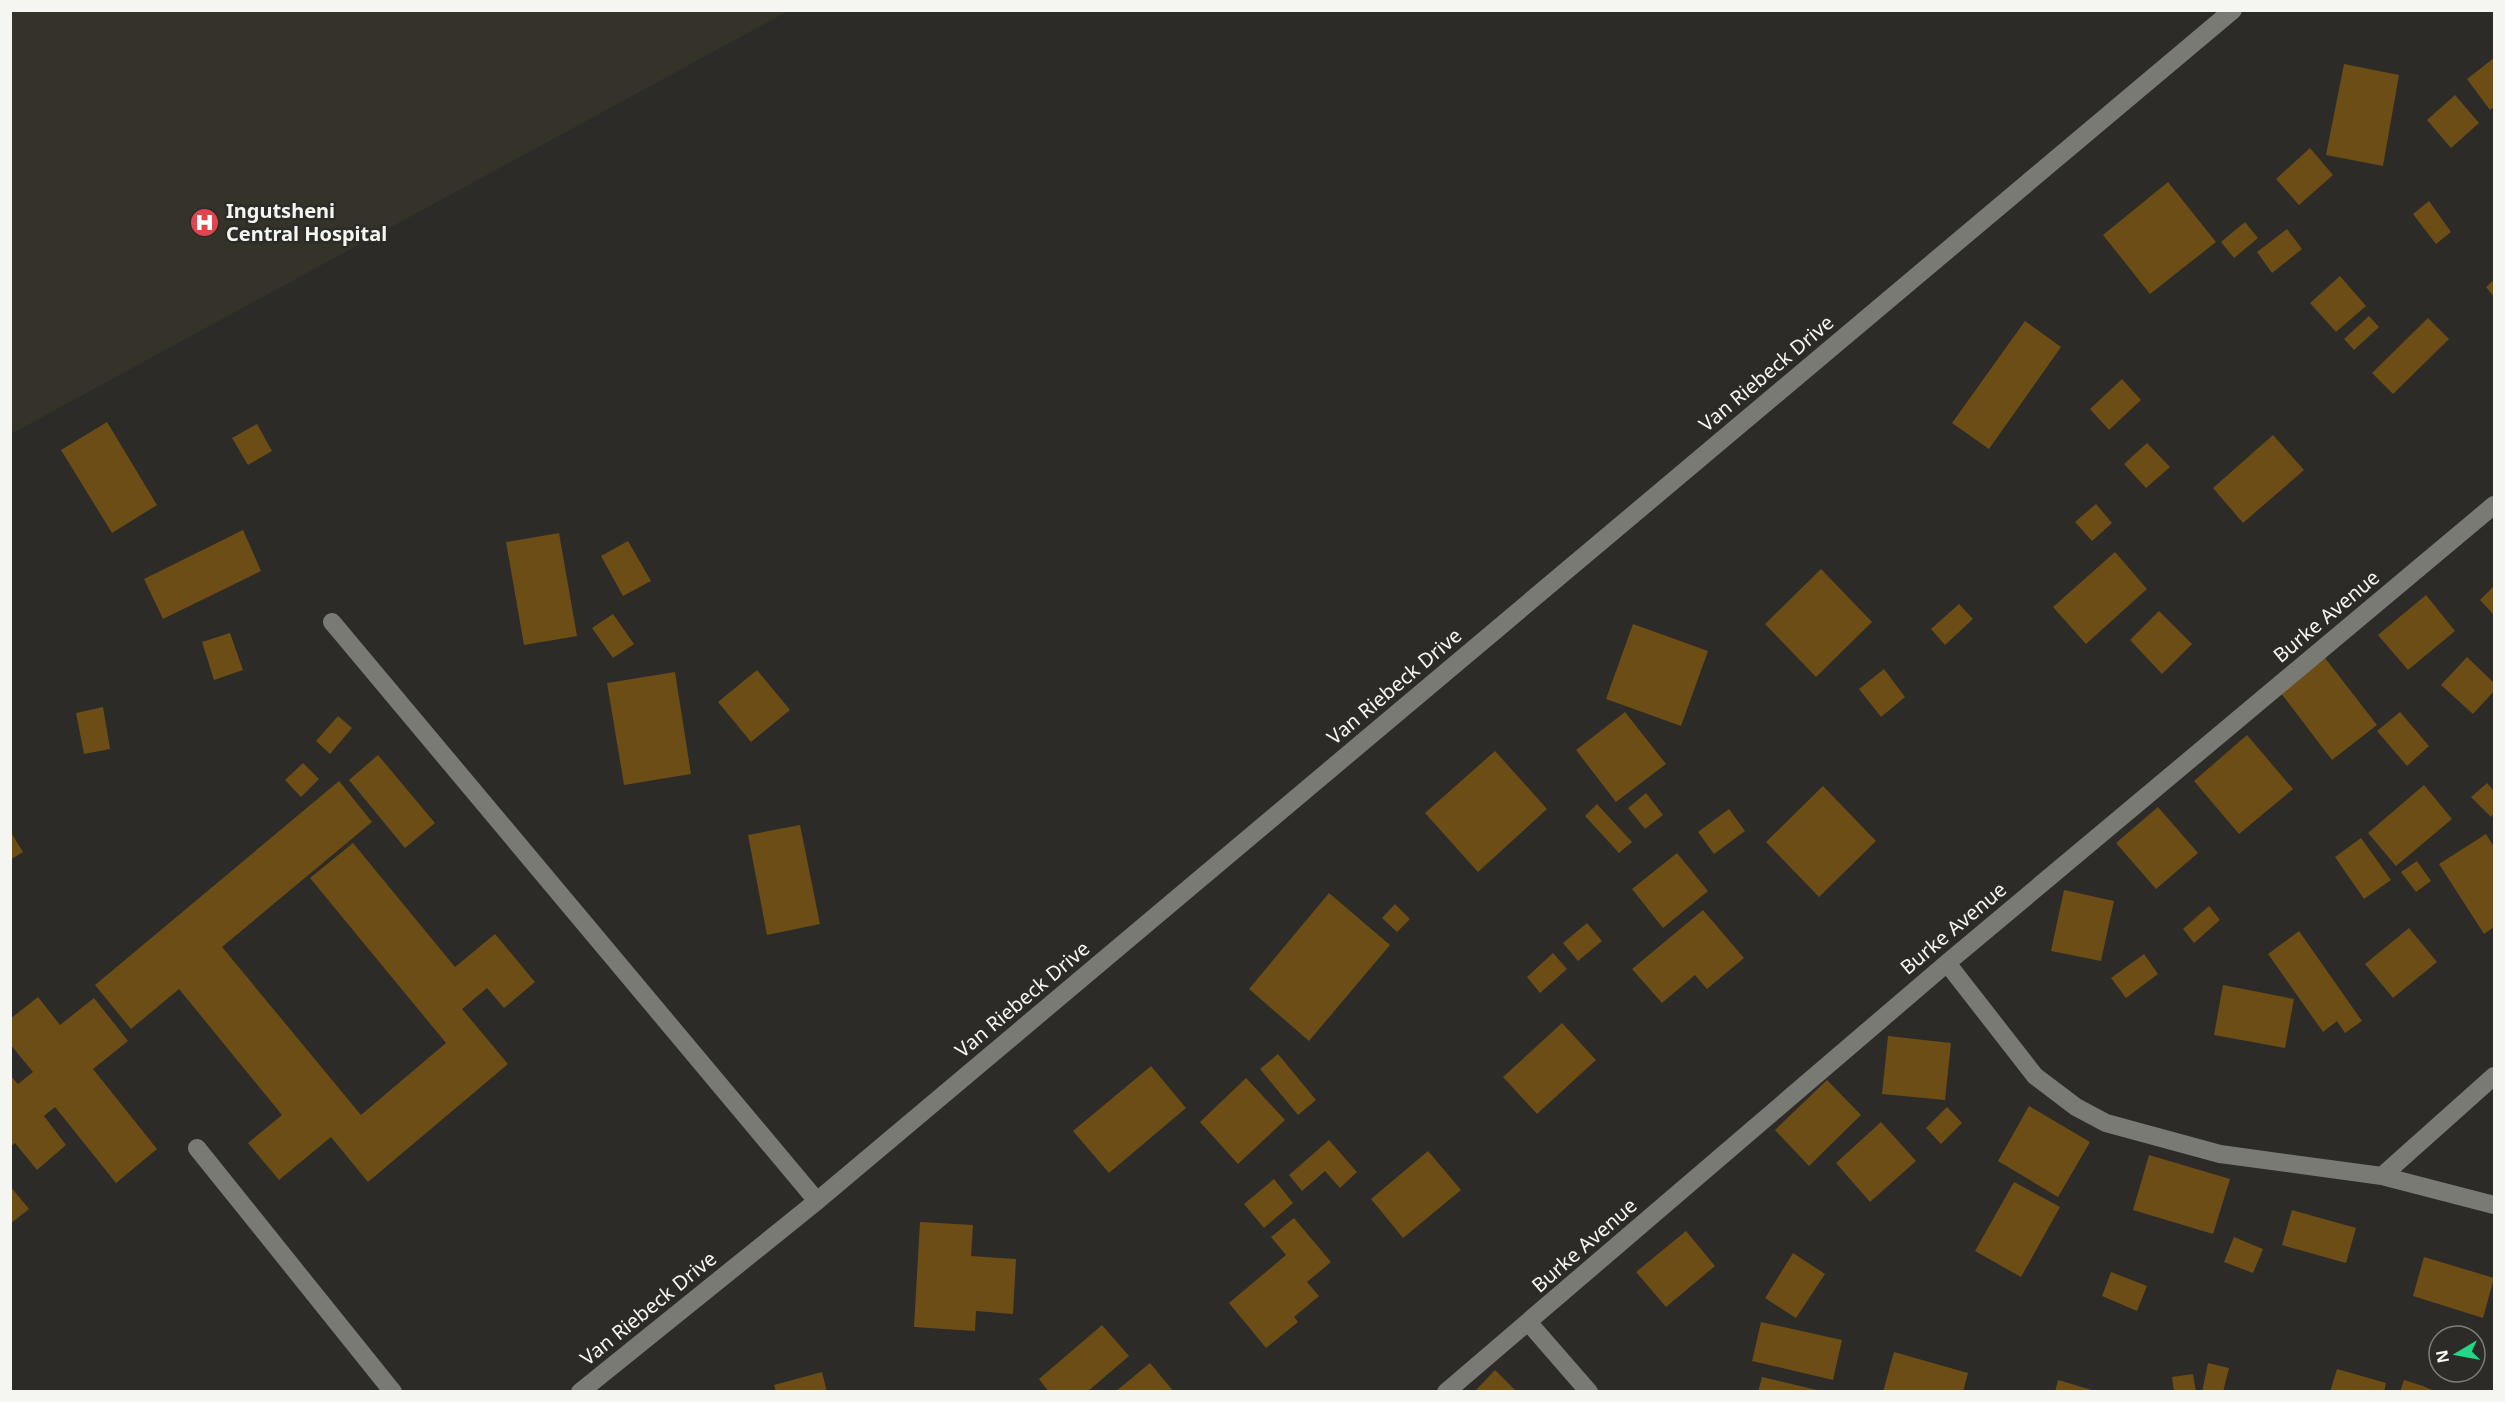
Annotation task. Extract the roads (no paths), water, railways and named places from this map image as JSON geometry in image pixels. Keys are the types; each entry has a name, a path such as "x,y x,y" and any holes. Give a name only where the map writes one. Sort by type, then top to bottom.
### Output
{"street":[{"name":"Van Riebeck Drive","path":"580,1392 817,1201 2233,10"},
{"name":"Burke Avenue","path":"1446,1392 1947,963 2494,505"},
{"path":"332,622 817,1201"},
{"path":"1947,963 2035,1076 2076,1107 2106,1123 2220,1154 2382,1176 2494,1206"},
{"path":"2382,1176 2494,1076"},
{"path":"197,1148 393,1392"},
{"path":"1528,1322 1589,1392"}],"place":[{"name":"Ingutsheni Central Hospital","path":"205,222"}]}
